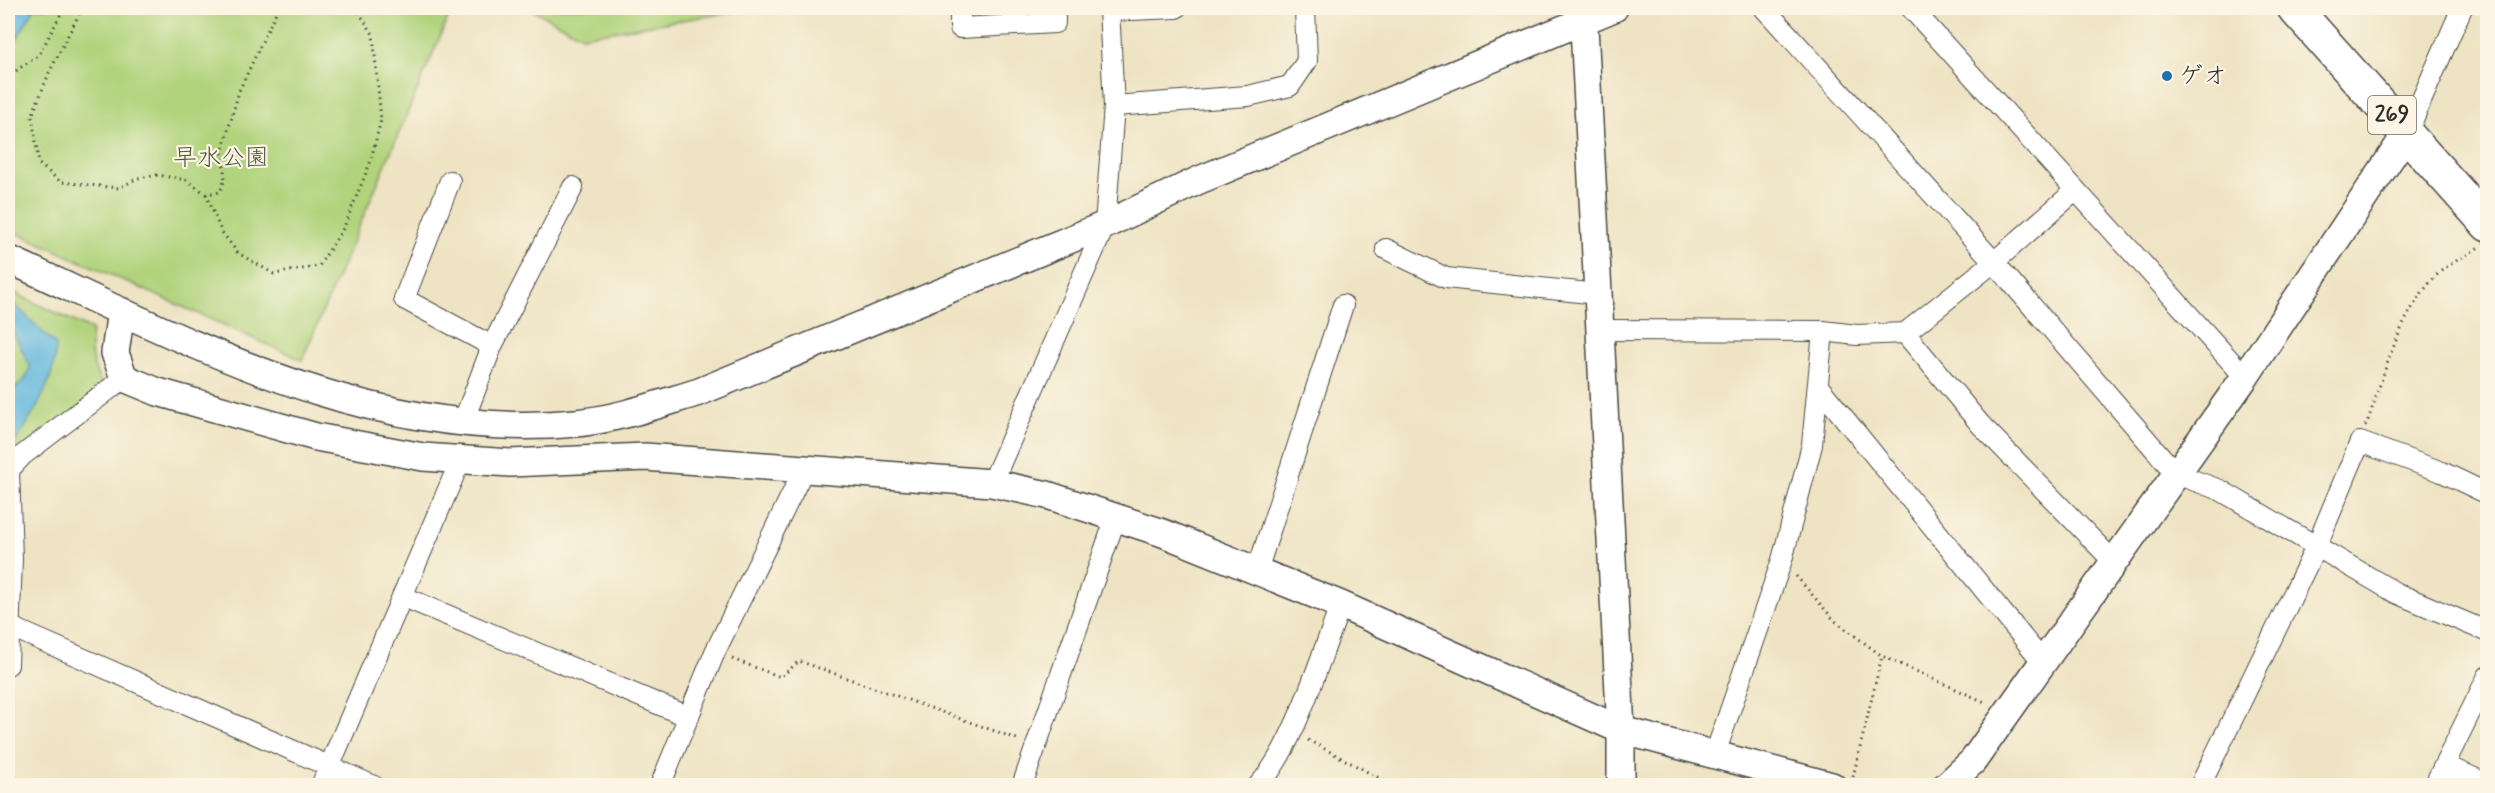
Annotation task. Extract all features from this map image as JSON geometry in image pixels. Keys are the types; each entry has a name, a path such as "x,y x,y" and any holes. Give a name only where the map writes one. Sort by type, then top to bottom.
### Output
{"highway":[{"name":"269","path":"2294,8 2487,225"}],"street":[{"path":"960,8 960,28 1056,23 1055,8"},
{"path":"992,483 1105,225 1114,106 1109,9 1176,8"},
{"path":"1114,106 1248,96 1290,86 1307,61 1305,8"},
{"path":"8,259 121,311 298,386 350,403 402,416 462,424 522,426 578,423 637,410 699,392 1105,225 1197,181 1583,13 1614,8"},
{"path":"1764,8 1994,262 2176,474 2220,490 2396,593 2487,632"},
{"path":"1911,8 2245,377"},
{"path":"1946,786 1973,762 2042,661 2245,377 2407,133 2462,8"},
{"path":"1583,13 1621,730 1621,786"},
{"path":"450,181 404,299 492,346"},
{"path":"462,424 492,346 573,187"},
{"path":"1600,330 1823,331 1857,335 1905,333 1994,262 2076,190"},
{"path":"1386,249 1446,278 1598,294"},
{"path":"1257,571 1343,305"},
{"path":"121,311 115,353 124,378 158,392 316,437 382,451 510,463 645,457 992,483 1047,495 1163,533 1257,571 1621,730 1715,753 1832,786"},
{"path":"1715,753 1782,560 1812,445 1823,331"},
{"path":"1905,333 1980,424 2114,562"},
{"path":"8,665 12,559 9,470 23,455 124,378"},
{"path":"1818,386 2042,661"},
{"path":"2200,786 2317,545 2360,442 2442,472 2487,494"},
{"path":"321,786 404,597 461,459"},
{"path":"660,786 715,652 804,469"},
{"path":"1022,786 1116,517"},
{"path":"404,597 688,717"},
{"path":"1258,786 1267,776 1292,732 1341,606"},
{"path":"11,627 374,786"},
{"path":"2434,786 2487,676"},
{"path":"2444,765 2487,784"}],"path":[{"path":"8,80 17,70 39,55 64,8"},
{"path":"82,8 49,73 32,116 39,164 60,182 119,188 138,178 158,175 186,180 206,194 221,231 238,253 274,274 319,266 344,227 370,163 381,120 373,34 356,8"},
{"path":"206,194 220,192 225,179 222,152 239,91 278,8"},
{"path":"2360,442 2400,333 2413,305 2434,277 2487,241"},
{"path":"1782,560 1835,621 1882,656 1936,678 2007,713"},
{"path":"715,652 781,677 799,662 1036,746"},
{"path":"1851,786 1882,656"},
{"path":"1292,732 1394,786"}],"green space":[{"name":"早水公園","path":"8,8 457,8 448,18 302,360 8,229"},
{"path":"529,8 758,8 582,36"},
{"path":"8,290 92,330 92,360 104,387 8,464"}],"water":[{"path":"8,8 35,8 8,53"},
{"path":"8,298 56,345 55,360 46,389 8,454 8,395 26,378 30,366 8,322"}],"place":[{"name":"ゲオ","path":"2167,76"}]}
